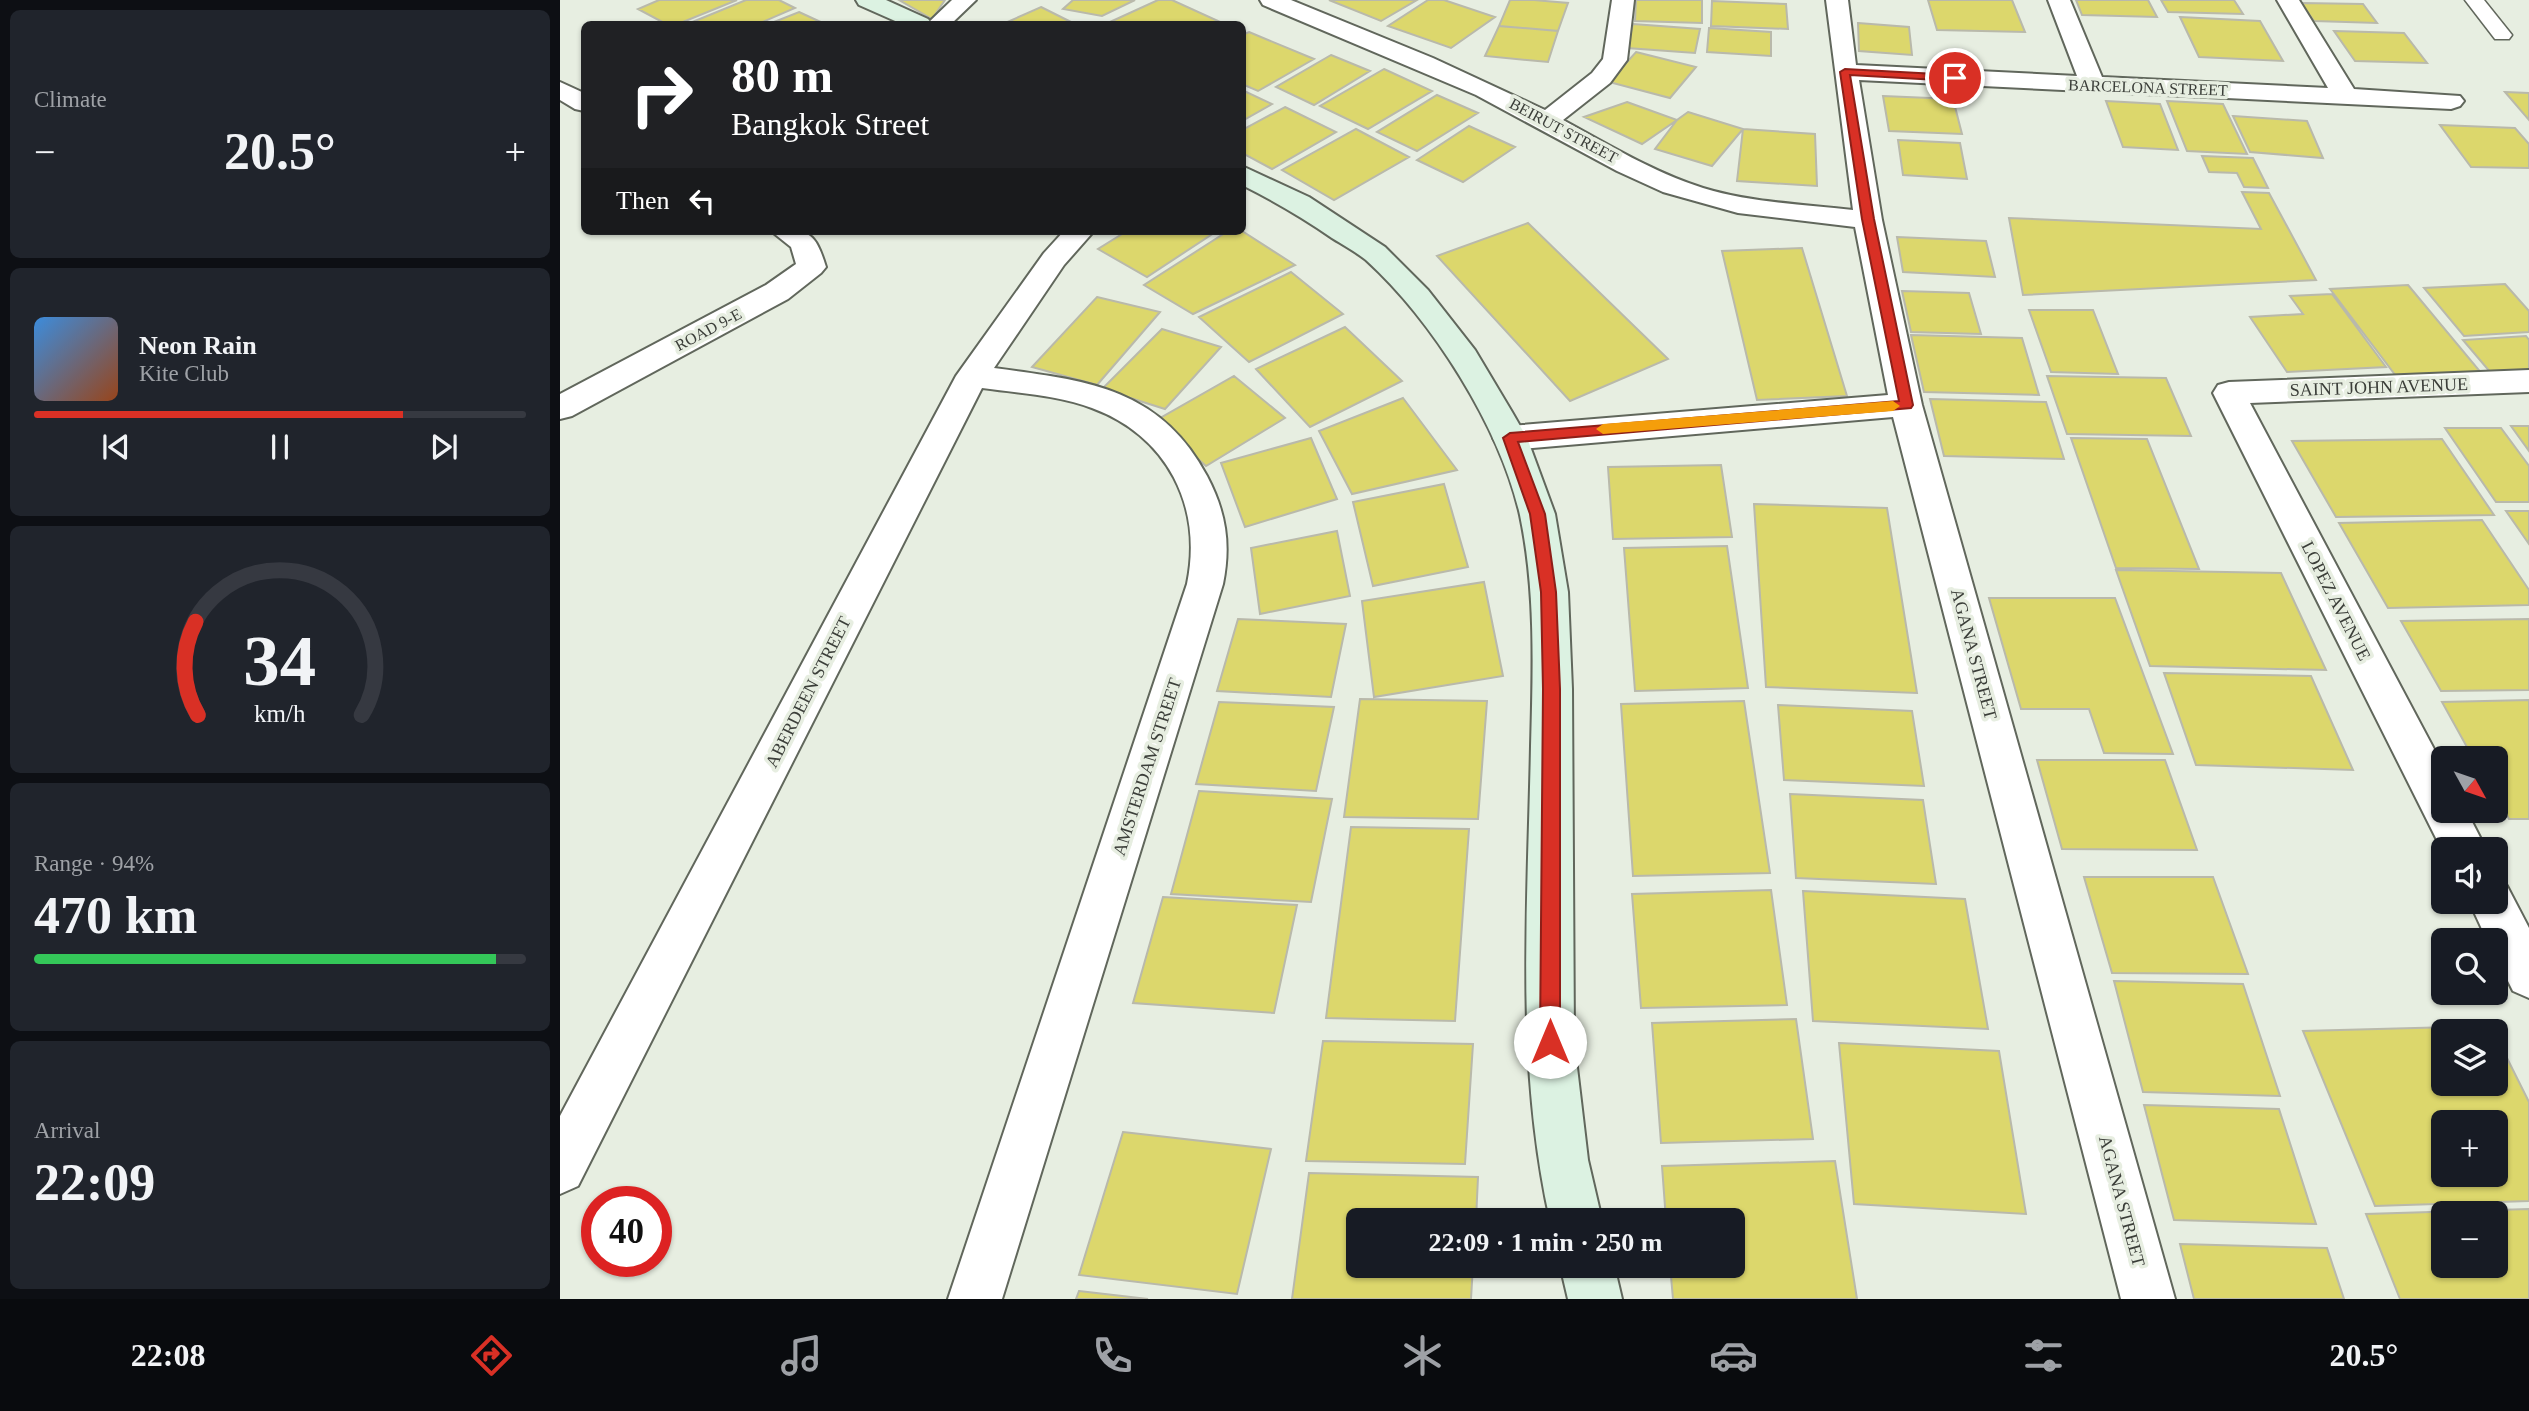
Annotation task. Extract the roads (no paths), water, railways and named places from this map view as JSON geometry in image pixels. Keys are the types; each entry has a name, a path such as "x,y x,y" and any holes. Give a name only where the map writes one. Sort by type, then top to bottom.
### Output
{"street":[{"path":"867,0 913,21"},
{"path":"941,21 965,0"},
{"name":"BEIRUT STREET","path":"1271,0 1408,55 1546,120 1648,175 1692,194 1733,205 1868,219"},
{"path":"1546,120 1601,78 1615,60 1623,0"},
{"name":"AGANA STREET","path":"1837,0 1845,72 1868,219 1906,405 2148,1299"},
{"path":"2059,0 2093,85"},
{"path":"2288,0 2345,95"},
{"name":"BARCELONA STREET","path":"1845,72 2451,101"},
{"path":"560,89 581,102"},
{"path":"1246,176 1299,203 1375,253 1416,297 1464,357 1510,438 1537,514 1549,592 1552,689 1550,1042 1562,1160 1573,1208"},
{"name":"ROAD 9-E","path":"560,408 777,292 811,267 804,243 791,235"},
{"name":"ABERDEEN STREET","path":"560,1168 972,376 1038,280 1077,235"},
{"name":"AMSTERDAM STREET","path":"972,376 1084,392 1127,408 1158,429 1188,466 1208,517 1213,550 1197,611 975,1299"},
{"name":"SAINT JOHN AVENUE","path":"2229,393 2529,382"},
{"name":"LOPEZ AVENUE","path":"2229,393 2431,784"},
{"path":"1510,438 1906,405"},
{"path":"2498,914 2529,975"},
{"path":"1590,1278 1595,1299"}],"lane":[{"path":"2474,0 2502,35"}]}
